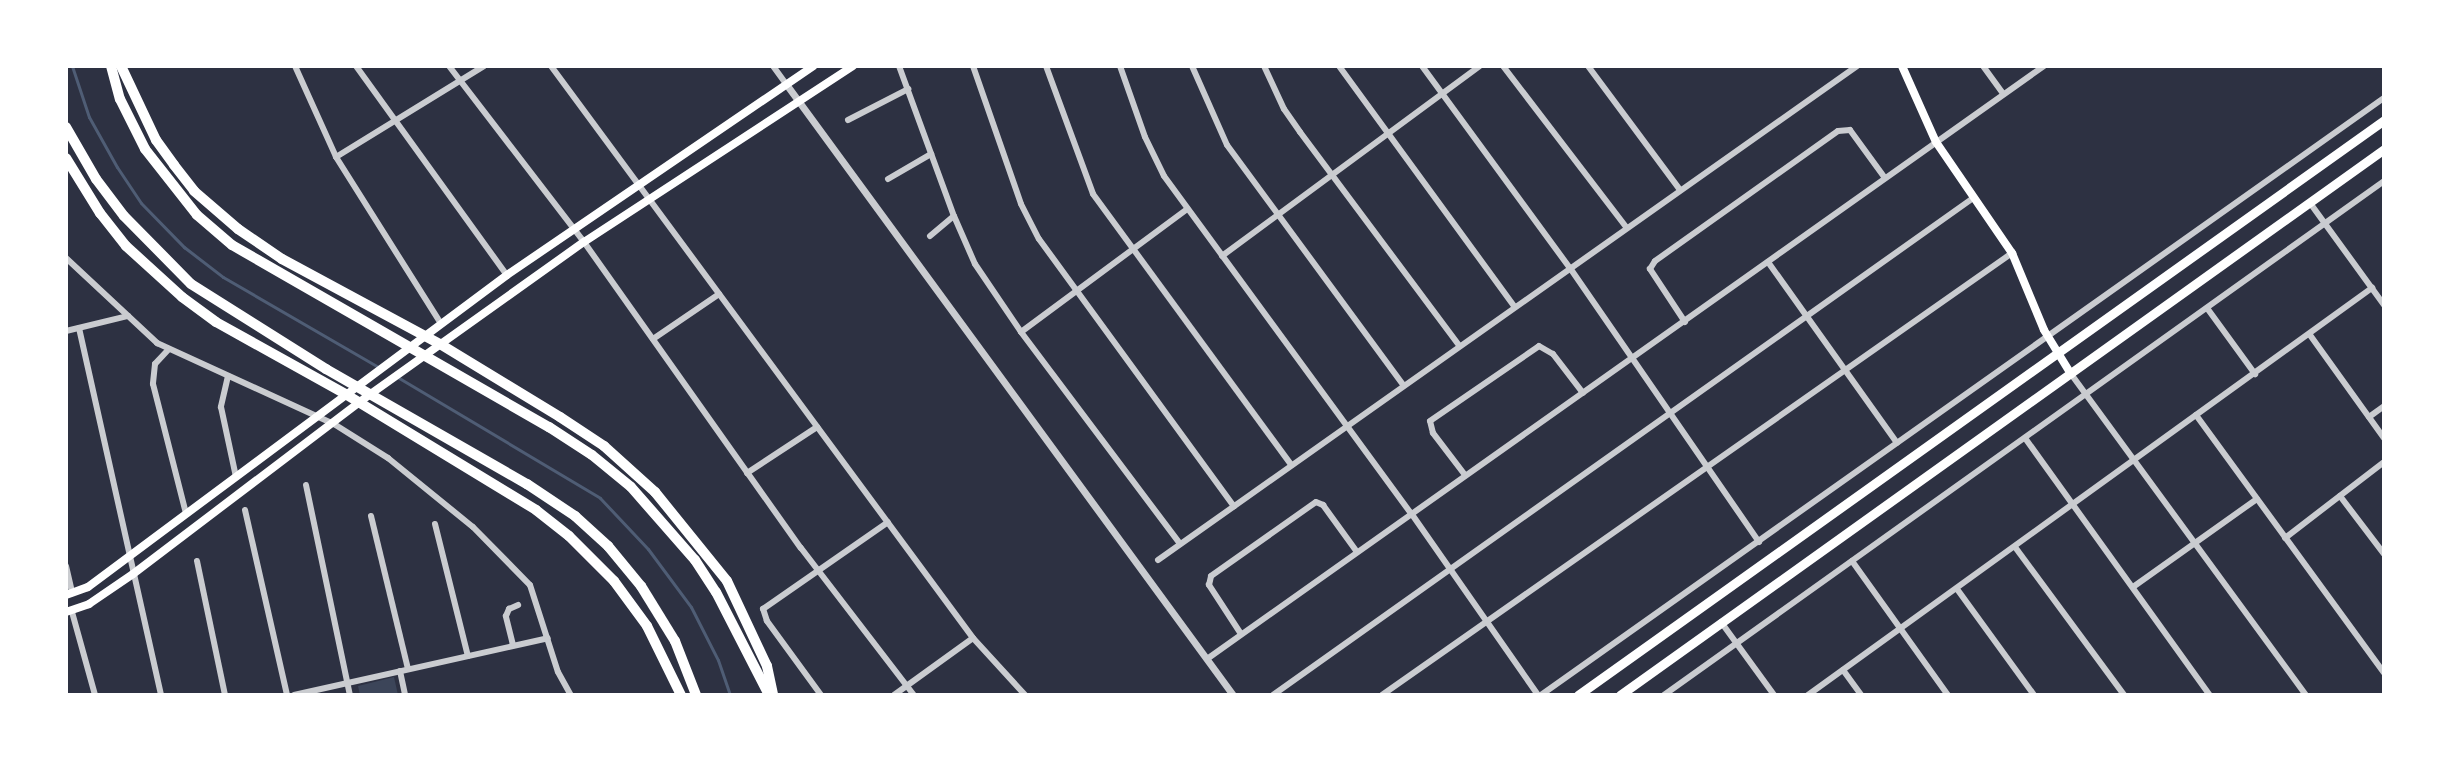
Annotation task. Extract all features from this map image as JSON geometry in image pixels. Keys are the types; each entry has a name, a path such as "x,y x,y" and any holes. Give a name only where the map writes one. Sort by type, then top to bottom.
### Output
{"highway":[{"path":"111,66 120,99 145,149 170,185 197,215 232,245 549,427 592,455 662,519 716,592 771,695"},
{"path":"121,66 156,140 202,197 238,229 282,259 440,344 604,446 655,492 727,581 767,666 771,695"},
{"path":"66,127 96,179 124,216 191,284 351,384 527,484 575,516 608,546 641,586 675,641 696,695"},
{"path":"66,158 100,213 126,246 182,297 216,322 350,392 536,510 569,536 614,581 647,626 681,695"}],"main road":[{"path":"69,594 88,587 128,558 507,275 813,66"},
{"path":"69,612 133,574 362,401 584,242 853,66"},
{"path":"1902,66 1936,142 2012,253 2047,336 2071,374"},
{"path":"1578,695 2384,120"},
{"path":"1620,695 2384,149"},
{"path":"493,286 503,300"}],"street":[{"path":"295,66 336,157 441,324"},
{"path":"356,66 507,275"},
{"path":"449,66 584,242 747,473 914,695"},
{"path":"336,157 484,66"},
{"path":"551,66 973,638 1021,693"},
{"path":"773,66 1233,695"},
{"path":"899,66 954,216 975,264 1021,332 1180,544"},
{"path":"973,66 1021,204 1039,239 1234,506"},
{"path":"1046,66 1093,194 1131,251 1291,465"},
{"path":"1120,66 1154,158 1187,209 1411,513 1539,695 2384,98"},
{"path":"1192,66 1221,135 1403,385"},
{"path":"1264,66 1284,109 1459,345"},
{"path":"1339,66 1514,306"},
{"path":"1422,66 1570,268 1759,542"},
{"path":"1222,256 1480,66"},
{"path":"1503,66 1626,227"},
{"path":"1588,66 1680,190"},
{"path":"1158,560 1857,66"},
{"path":"1983,66 2003,94"},
{"path":"1207,659 2044,66"},
{"path":"848,120 908,89"},
{"path":"1685,322 1650,269 1655,261 1838,131 1850,130 1885,178"},
{"path":"888,179 931,154"},
{"path":"1664,695 2384,181"},
{"path":"1273,695 1973,198"},
{"path":"2310,203 2384,305"},
{"path":"1021,332 1187,209"},
{"path":"930,236 954,216"},
{"path":"1382,695 2012,253"},
{"path":"66,258 168,350 334,424 429,489 500,550 530,585 558,672 571,695"},
{"path":"1768,262 1897,443"},
{"path":"1808,695 2372,288"},
{"path":"653,339 719,294"},
{"path":"2207,308 2255,374"},
{"path":"66,331 128,316"},
{"path":"79,328 161,695"},
{"path":"2310,335 2384,438"},
{"path":"1465,475 1432,430 1430,421 1539,346 1553,354 1583,393"},
{"path":"168,350 155,364 153,384 186,513"},
{"path":"2071,374 2306,695"},
{"path":"228,376 221,407 236,477"},
{"path":"2369,417 2384,406"},
{"path":"2196,415 2384,673"},
{"path":"747,473 817,427"},
{"path":"2025,438 2210,695"},
{"path":"2285,538 2384,462"},
{"path":"306,485 350,695"},
{"path":"2340,496 2384,554"},
{"path":"2133,587 2257,499"},
{"path":"1241,634 1209,585 1209,578 1258,543 1319,501 1357,552"},
{"path":"245,510 287,695"},
{"path":"371,516 404,670 405,695"},
{"path":"821,695 763,612 765,605 888,522"},
{"path":"435,524 468,656"},
{"path":"2015,547 2124,695"},
{"path":"197,561 225,695"},
{"path":"1852,561 1948,695"},
{"path":"66,566 69,594"},
{"path":"1957,589 2034,695"},
{"path":"513,645 506,616 509,609 518,605"},
{"path":"69,612 95,695"},
{"path":"1721,622 1774,695"},
{"path":"294,695 548,638"},
{"path":"894,695 973,638"},
{"path":"1843,670 1861,695"}],"shaded area":[{"path":"394,677 398,695 360,695 358,686"}],"waterway":[{"path":"72,66 89,117 117,167 141,203 184,247 223,277 378,367"},
{"path":"399,378 600,498 648,549 691,607 718,660 730,695"}]}
